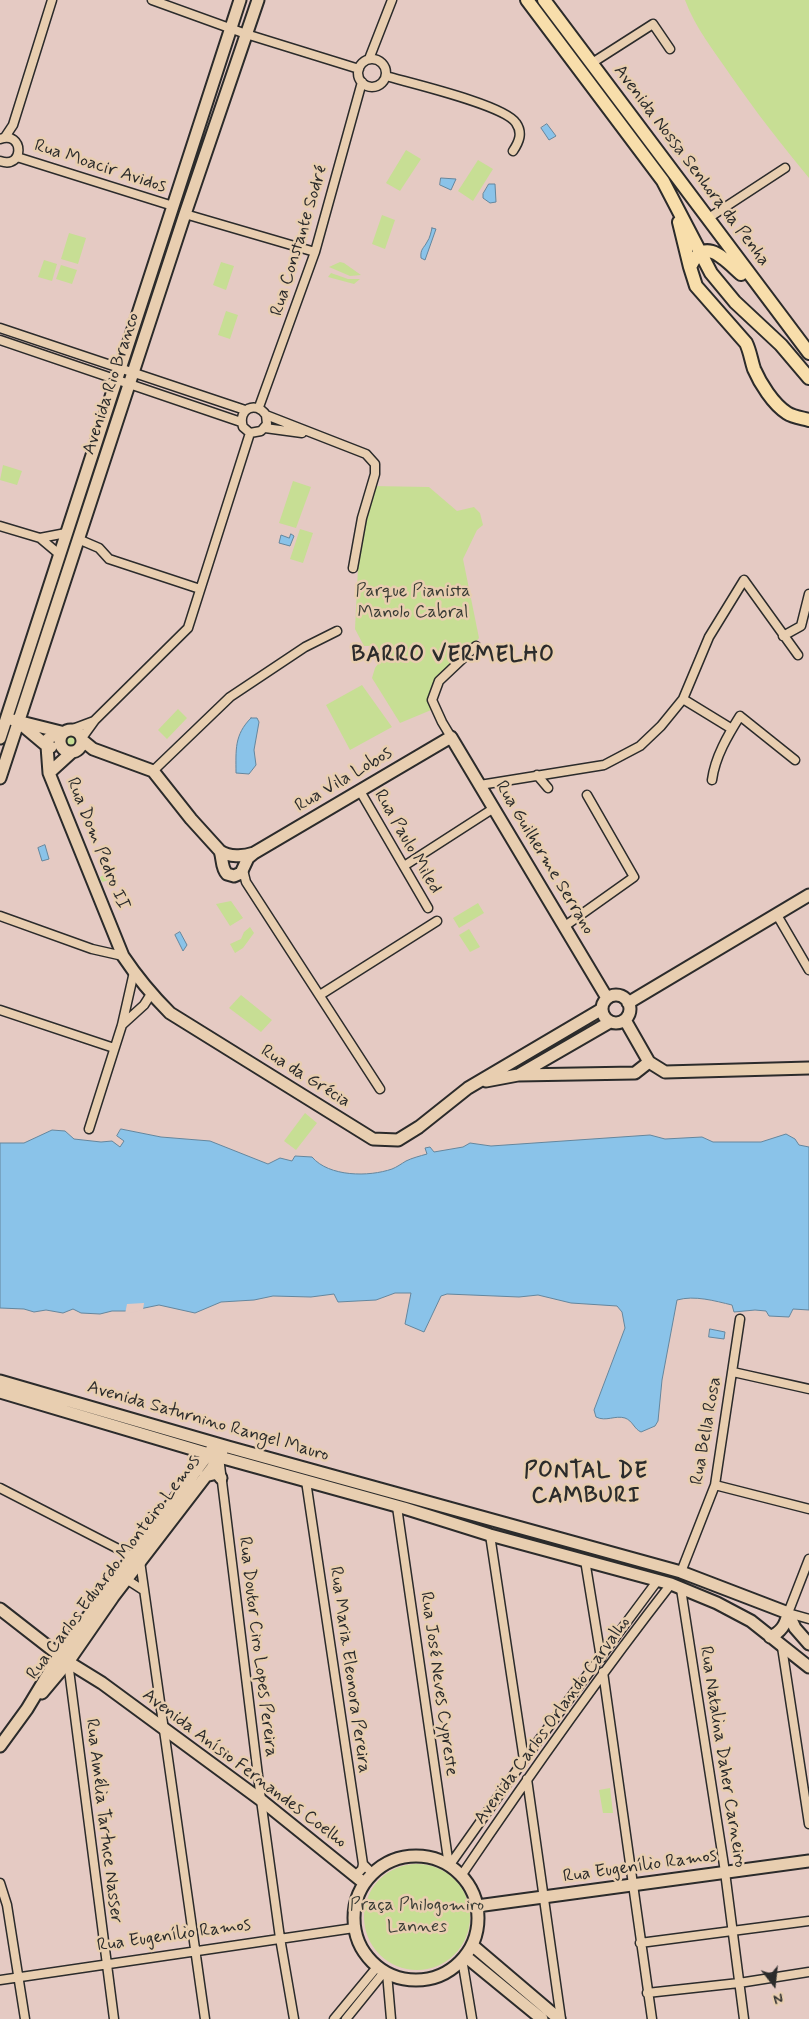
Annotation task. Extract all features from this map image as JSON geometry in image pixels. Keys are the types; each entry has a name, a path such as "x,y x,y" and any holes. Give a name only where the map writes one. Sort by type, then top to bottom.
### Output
{"main road":[{"name":"Avenida Nossa Senhora da Penha","path":"527,0 663,181 700,253 723,289 780,345 809,378"},
{"name":"Avenida Nossa Senhora da Penha","path":"544,0 809,353"},
{"path":"676,204 696,286 746,343 754,369 776,404 786,413 809,420"},
{"path":"690,267 694,258 700,253 716,252 765,296"}],"street":[{"path":"3,138 13,126 52,0"},
{"path":"152,0 246,34 359,69"},
{"name":"Avenida Rio Branco","path":"0,738 4,716 66,533 240,0"},
{"name":"Avenida Rio Branco","path":"0,778 185,214 258,0"},
{"path":"369,59 380,61 386,70 386,76 376,86 368,86 362,82 359,69 369,59 392,0"},
{"path":"592,63 653,24 670,49"},
{"path":"386,76 508,114 516,122 521,132 519,142 513,151"},
{"name":"Rua Constante Sodré","path":"259,408 315,252 362,82"},
{"path":"0,161 5,163 12,162 17,157 19,150 17,144 12,139 3,138"},
{"name":"Rua Moacir Avidos","path":"17,157 173,206"},
{"path":"707,219 785,168"},
{"path":"185,214 315,252"},
{"path":"0,328 245,410"},
{"path":"0,340 241,422"},
{"path":"313,435 265,428 256,433 250,433 242,427 241,418 245,410 254,406 266,414 313,435 366,454 375,464 375,474 362,518 353,568"},
{"path":"265,428 267,424 266,414"},
{"path":"4,716 19,722 64,731 87,732 188,628 250,433"},
{"path":"0,526 40,538 59,554"},
{"path":"40,538 66,533"},
{"path":"78,539 99,548 109,559 200,589"},
{"path":"480,785 604,765 640,746 661,726 683,699 709,637 744,580 798,655"},
{"path":"783,636 801,626 809,594"},
{"path":"153,771 230,697 305,647 337,631"},
{"path":"451,737 432,700 439,681 476,646"},
{"path":"683,699 732,729"},
{"path":"712,780 714,768 740,716 795,760"},
{"path":"19,722 47,746 70,751 93,749 153,771 190,820 220,851 224,854 235,855 242,860 242,874 380,1089"},
{"path":"47,746 48,738 64,731 87,732"},
{"path":"64,731 59,740 70,751"},
{"path":"87,732 93,749"},
{"name":"Rua Dom Pedro II","path":"50,773 70,751 81,746 87,732"},
{"name":"Rua Guilherme Serrano","path":"451,737 607,998"},
{"name":"Rua Vila Lobos","path":"242,874 248,858 254,853 451,737"},
{"name":"Rua Dom Pedro II","path":"47,746 50,773 112,929 118,955 133,971"},
{"path":"537,775 548,788"},
{"name":"Rua Paulo Miled","path":"360,791 428,908"},
{"path":"565,926 634,877 587,795"},
{"path":"404,866 494,808"},
{"path":"220,851 227,874 242,874"},
{"name":"Rua Vila Lobos","path":"235,855 254,853"},
{"path":"223,864 226,858 235,855"},
{"path":"628,1003 809,895"},
{"path":"777,915 809,970"},
{"path":"0,916 92,949 118,955"},
{"path":"320,995 437,920"},
{"path":"89,1129 122,1025 133,971"},
{"name":"Rua da Grécia","path":"133,971 151,994 170,1013 373,1139 383,1141 398,1140 419,1127 468,1088"},
{"path":"122,1025 144,1005 151,994"},
{"path":"518,1075 610,1022 619,1023 624,1020 629,1012 628,1003 619,996 607,998 602,1009 603,1015 610,1022"},
{"path":"468,1088 602,1009"},
{"path":"0,1010 114,1048"},
{"path":"624,1020 648,1062 664,1072 809,1068"},
{"path":"468,1088 499,1078 518,1075 635,1073 648,1062"},
{"name":"Rua Bella Rosa","path":"681,1572 715,1485 740,1319"},
{"path":"733,1372 809,1389"},
{"name":"Avenida Saturnino Rangel Mauro","path":"0,1382 47,1400 214,1455 490,1535 676,1586 751,1621 809,1667"},
{"name":"Avenida Saturnino Rangel Mauro","path":"0,1392 47,1400 220,1444 407,1495 681,1572 763,1604 809,1619"},
{"name":"Rua Carlos Eduardo Monteiro Lemos","path":"27,1709 53,1681 66,1656 126,1579 136,1558 205,1476 220,1444"},
{"name":"Rua Carlos Eduardo Monteiro Lemos","path":"0,1746 136,1558 214,1455"},
{"name":"Rua Doutor Ciro Lopes Pereira","path":"214,1455 222,1478 261,1800 280,1938 294,2019"},
{"path":"205,1476 217,1473 222,1478"},
{"name":"Rua Maria Eleonora Pereira","path":"306,1481 363,1864"},
{"path":"715,1485 809,1509"},
{"path":"0,1488 136,1558 143,1590 205,2019"},
{"path":"401,1508 407,1495"},
{"name":"Rua José Neves Cypreste","path":"401,1508 449,1866"},
{"path":"461,1526 466,1512"},
{"path":"490,1535 524,1760"},
{"path":"770,1637 785,1625 809,1559"},
{"path":"585,1560 601,1658"},
{"path":"126,1579 143,1590"},
{"name":"Avenida Carlos Orlando Carvalho","path":"449,1866 524,1760 658,1580"},
{"name":"Avenida Carlos Orlando Carvalho","path":"461,1876 603,1672 676,1586"},
{"name":"Rua Natalina Daher Carneiro","path":"676,1586 725,1872 744,2019"},
{"path":"751,1621 753,1609 763,1604"},
{"name":"Avenida Anísio Fernandes Coelho","path":"0,1609 261,1800 360,1880"},
{"path":"788,1613 795,1628 809,1644"},
{"path":"782,1647 809,1824"},
{"name":"Rua Amélia Tartuce Nasser","path":"66,1656 114,2019"},
{"path":"603,1672 652,2019"},
{"path":"53,1681 58,1679 65,1680 71,1686"},
{"path":"527,1779 560,2019"},
{"path":"360,1880 373,1874 384,1865 402,1858 419,1856 435,1859 449,1866 461,1876 470,1888 477,1906 478,1921 472,1945 463,1957 442,1974 427,1979 412,1980 383,1971 364,1952 354,1928 355,1905 363,1864"},
{"name":"Rua Eugenílio Ramos","path":"477,1906 809,1861"},
{"path":"363,1864 373,1874"},
{"path":"0,1883 8,1905 25,2019"},
{"path":"640,1943 809,1921"},
{"name":"Rua Eugenílio Ramos","path":"0,1980 354,1928"},
{"path":"472,1945 541,2005 560,2019"},
{"path":"463,1957 472,2019"},
{"path":"463,1957 542,2019"},
{"path":"334,2019 383,1971"},
{"path":"346,2019 383,1971"},
{"path":"383,1971 391,2019"},
{"path":"647,1993 739,1983 809,1972"}],"green space":[{"path":"685,0 809,0 809,178 731,76 700,30"},
{"path":"406,150 421,159 400,191 386,183"},
{"path":"478,160 493,169 473,201 458,191"},
{"path":"382,215 395,220 385,249 372,244"},
{"path":"69,233 86,238 78,264 61,259"},
{"path":"44,260 57,264 52,281 38,277"},
{"path":"221,262 234,266 226,290 213,285"},
{"path":"340,262 361,275 350,276 329,267"},
{"path":"61,265 77,270 72,284 56,279"},
{"path":"331,273 348,279 360,279 354,284 328,277"},
{"path":"226,311 238,315 230,339 218,335"},
{"path":"3,465 22,471 17,485 0,480"},
{"path":"293,481 311,487 296,528 279,523"},
{"name":"Parque Pianista Manolo Cabral","path":"372,486 429,487 457,511 474,507 480,513 483,525 477,530 463,559 479,638 436,690 436,708 400,723 372,678 375,668 381,660 376,646 364,646 355,629 358,568"},
{"path":"300,529 313,533 303,563 290,559"},
{"path":"362,685 392,727 350,750 326,705"},
{"path":"178,709 187,718 167,739 158,730"},
{"path":"70,731 77,734 80,741 77,748 70,751 63,748 60,741 63,734"},
{"path":"113,870 116,878 102,882 100,877"},
{"path":"231,901 243,918 230,926 216,904"},
{"path":"478,903 484,913 459,928 453,918"},
{"path":"250,927 254,933 243,948 235,953 230,944 241,939 244,932"},
{"path":"469,929 480,947 470,952 459,935"},
{"path":"241,995 272,1020 261,1032 229,1008"},
{"path":"305,1113 317,1123 296,1150 284,1141"},
{"path":"610,1788 613,1813 603,1813 599,1790"},
{"name":"Praça Philogomiro Lannes","path":"417,1864 437,1868 454,1880 466,1897 470,1917 466,1937 454,1954 437,1966 417,1970 397,1966 380,1954 368,1937 364,1917 368,1897 380,1880 397,1868"}],"water":[{"path":"547,124 556,136 549,140 541,128"},
{"path":"441,178 456,179 451,190 440,185"},
{"path":"489,184 495,184 496,202 490,203 483,198 483,194"},
{"path":"432,228 436,229 425,260 421,258 421,253 429,239"},
{"path":"291,534 294,536 290,546 279,543 281,535 289,538"},
{"path":"251,718 257,718 259,722 254,750 256,765 249,774 236,773 237,743 241,731"},
{"path":"45,845 49,859 42,861 38,848"},
{"path":"180,932 187,945 183,951 175,935"},
{"path":"121,1129 161,1137 210,1141 268,1164 280,1158 292,1161 295,1156 312,1157 319,1164 350,1174 383,1172 392,1169 408,1160 427,1154 425,1148 430,1147 434,1152 463,1147 470,1143 491,1146 650,1135 665,1139 702,1137 713,1142 761,1142 786,1134 795,1139 799,1145 809,1147 809,1310 793,1309 789,1317 769,1316 766,1311 734,1312 732,1305 712,1300 691,1298 677,1300 662,1380 658,1421 655,1426 641,1432 625,1418 607,1419 596,1417 594,1410 625,1328 622,1312 617,1306 571,1303 538,1295 519,1297 447,1294 441,1296 424,1332 405,1324 411,1293 395,1293 376,1300 338,1302 334,1294 311,1297 273,1296 254,1300 221,1302 195,1313 159,1305 130,1311 112,1311 100,1314 81,1313 73,1309 63,1313 46,1310 34,1312 24,1309 0,1308 0,1143 24,1143 52,1130 65,1131 74,1139 101,1142 112,1141 120,1147 124,1141 117,1136"},
{"path":"710,1329 725,1332 724,1339 709,1337"}],"pier":[{"path":"144,1303 143,1310 125,1314 127,1304"}],"district":[{"name":"BARRO VERMELHO","path":"453,656"},
{"name":"PONTAL DE CAMBURI","path":"586,1484"}]}
